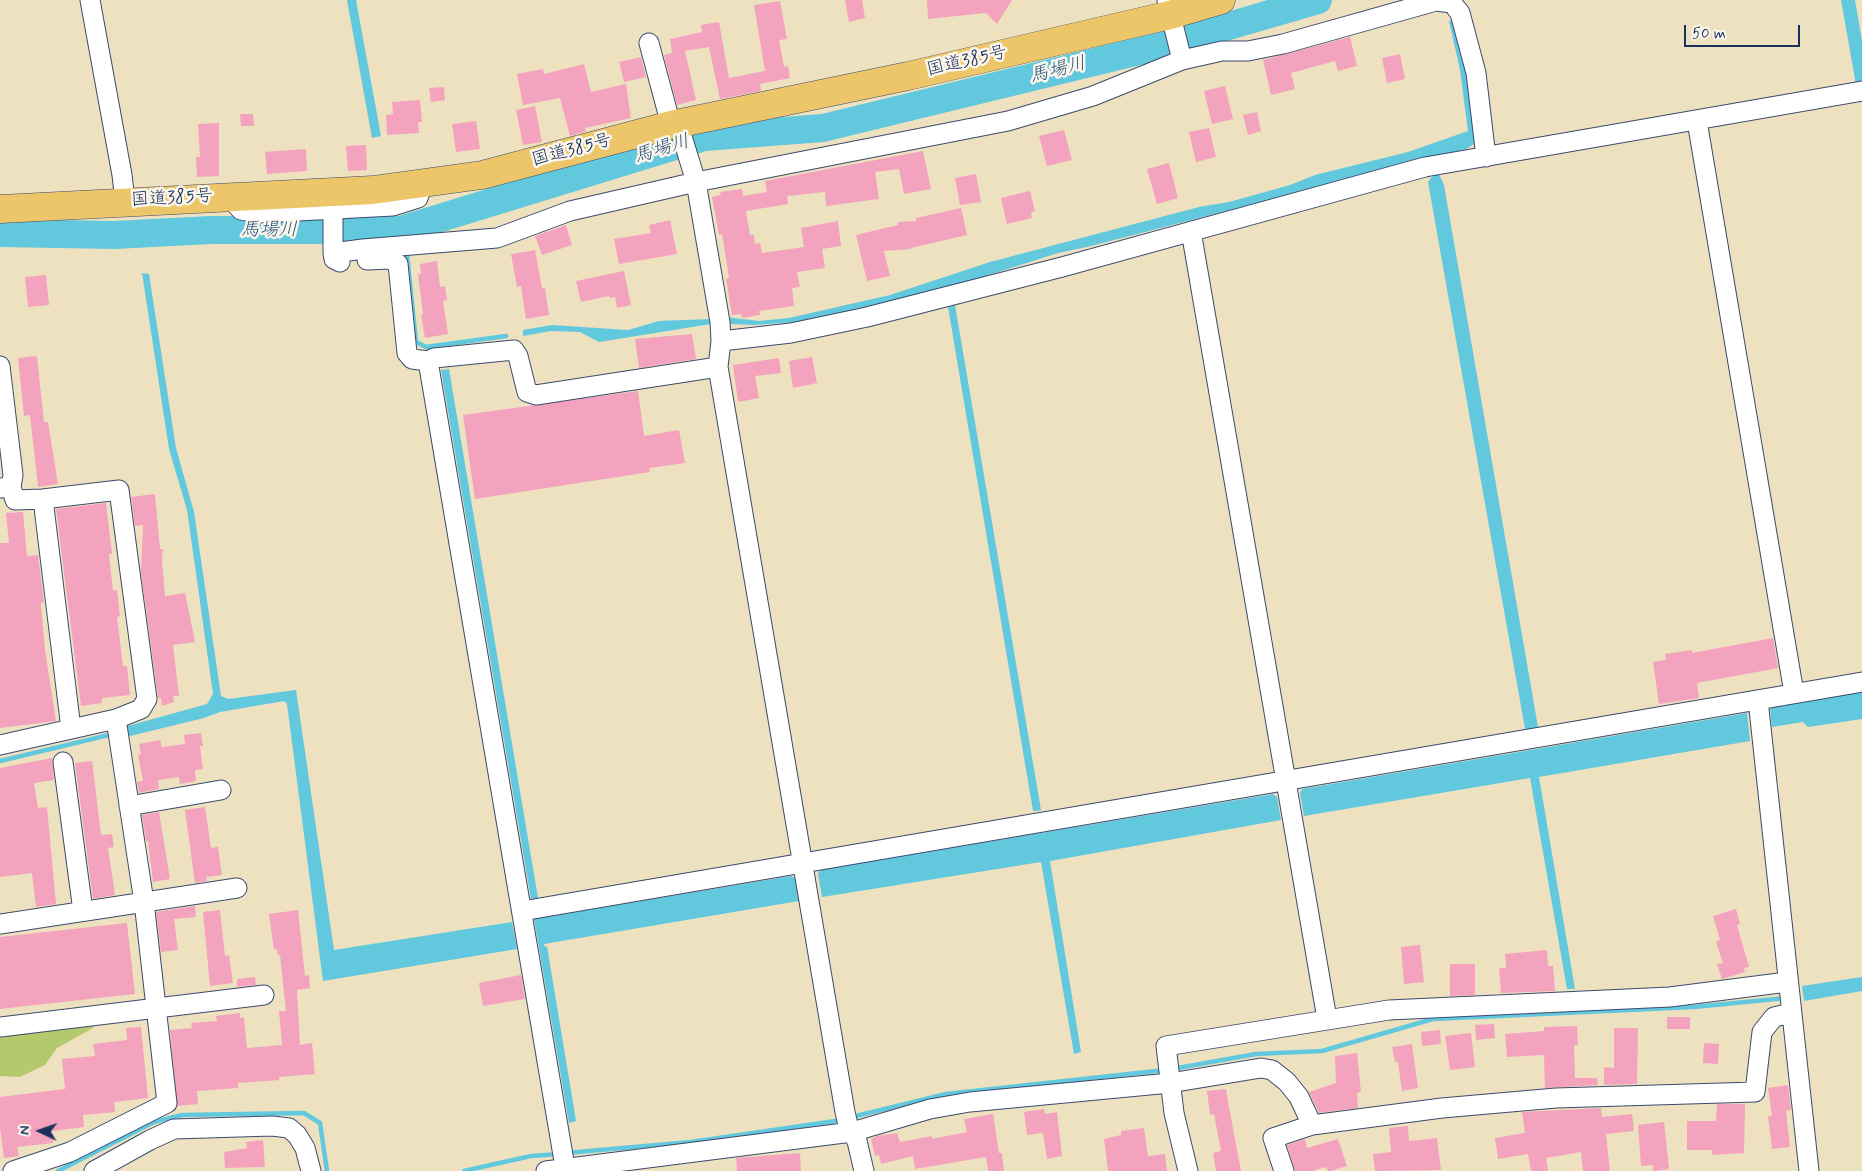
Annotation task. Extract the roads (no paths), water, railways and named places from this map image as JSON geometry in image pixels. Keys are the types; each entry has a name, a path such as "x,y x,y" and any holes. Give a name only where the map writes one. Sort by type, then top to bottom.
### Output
{"highway":[{"name":"国道385号","path":"0,209 372,190 482,175 1170,15 1222,0"}],"street":[{"path":"90,0 122,175 125,202"},
{"path":"334,253 497,238 570,211 696,182 1008,121 1093,96 1181,56 1222,51 1248,51 1283,44 1436,1 1452,3 1460,13 1476,73 1486,157"},
{"path":"1170,15 1181,56"},
{"path":"650,43 676,129 688,153 696,182 722,341 718,367 848,1123 858,1141 864,1171"},
{"path":"722,341 791,333 867,317 1425,168 1862,92"},
{"path":"1697,120 1794,693"},
{"path":"228,197 241,210 260,213 333,210 393,206 418,198 424,184"},
{"path":"333,210 334,259 340,262 390,259 398,264 406,353 412,359 428,361 434,358 514,350 518,356 527,392 536,395 718,367"},
{"path":"1192,231 1327,1019"},
{"path":"428,361 564,1158"},
{"path":"0,366 13,475 5,488 15,500 42,500 119,490 147,699 141,708 116,719 0,745"},
{"path":"42,500 71,729"},
{"path":"522,911 1862,682"},
{"path":"1758,700 1789,998 1810,1171"},
{"path":"13,1171 70,1152 167,1102 144,902 116,719"},
{"path":"63,762 84,911"},
{"path":"129,806 221,790"},
{"path":"0,924 237,888"},
{"path":"0,1028 264,995"},
{"path":"1188,1171 1174,1113 1166,1046 1327,1019 1411,1008 1594,1002 1670,997 1789,998"},
{"path":"1284,1171 1273,1138 1312,1126 1442,1108 1548,1098 1598,1095 1755,1092 1762,1032 1789,998"},
{"path":"564,1158 591,1168 970,1102 1169,1074 1261,1068 1272,1070 1287,1082 1299,1097 1312,1126"},
{"path":"102,1169 150,1140 174,1130 272,1126 289,1128 297,1135 305,1148 311,1171"},
{"path":"546,1171 564,1158"}],"water":[{"path":"347,0 356,0 381,136 372,138"},
{"path":"1841,0 1855,0 1862,41 1862,85 1856,85"},
{"path":"1453,20 1468,76 1476,132 1474,144 1466,149 1058,253 923,296 795,322 756,325 727,324 725,317 759,321 789,318 890,295 990,262 1199,207 1229,202 1290,185 1315,175 1408,152 1468,131 1460,70 1449,21"},
{"path":"1434,174 1439,174 1444,185 1538,727 1532,730 1525,729 1428,182"},
{"path":"142,273 149,274 176,448 194,512 221,696 228,699 296,690 334,950 512,922 517,949 323,981 287,704 284,701 220,712 204,718 126,737 124,727 207,704 213,694 187,510 169,449"},
{"path":"955,305 1041,810 1037,811 1033,811 948,307"},
{"path":"710,319 711,324 599,342 580,332 551,331 523,336 523,330 552,325 628,330 659,321"},
{"path":"449,369 538,898 531,899 441,370"},
{"path":"1862,692 1862,719 1808,727 1803,722 1772,727 1770,707"},
{"path":"1747,713 1750,741 1539,777 1575,989 1567,989 1530,778 1304,816 1300,793 1302,789"},
{"path":"1273,794 1277,797 1281,820 1050,861 1081,1052 1074,1054 1041,862 822,897 818,874 820,870"},
{"path":"791,876 795,878 799,901 544,944 545,947 547,946 576,1121 569,1123 534,919"},
{"path":"1862,977 1862,991 1804,1001 1802,986"}],"waterway":[{"name":"馬場川","path":"0,233 114,235 211,230 401,230 704,137 823,128 1156,47 1318,0"},
{"path":"411,253 407,254 416,342 426,347 506,336"},
{"path":"0,761 113,734"},
{"path":"1172,1069 1256,1054 1322,1051 1433,1019 1694,1007 1786,998"},
{"path":"852,1117 946,1094 1165,1070"},
{"path":"58,1171 154,1122 182,1115 304,1113 320,1123 327,1171"},
{"path":"566,1153 691,1142 842,1120"},
{"path":"464,1171 531,1156 559,1154"}]}
